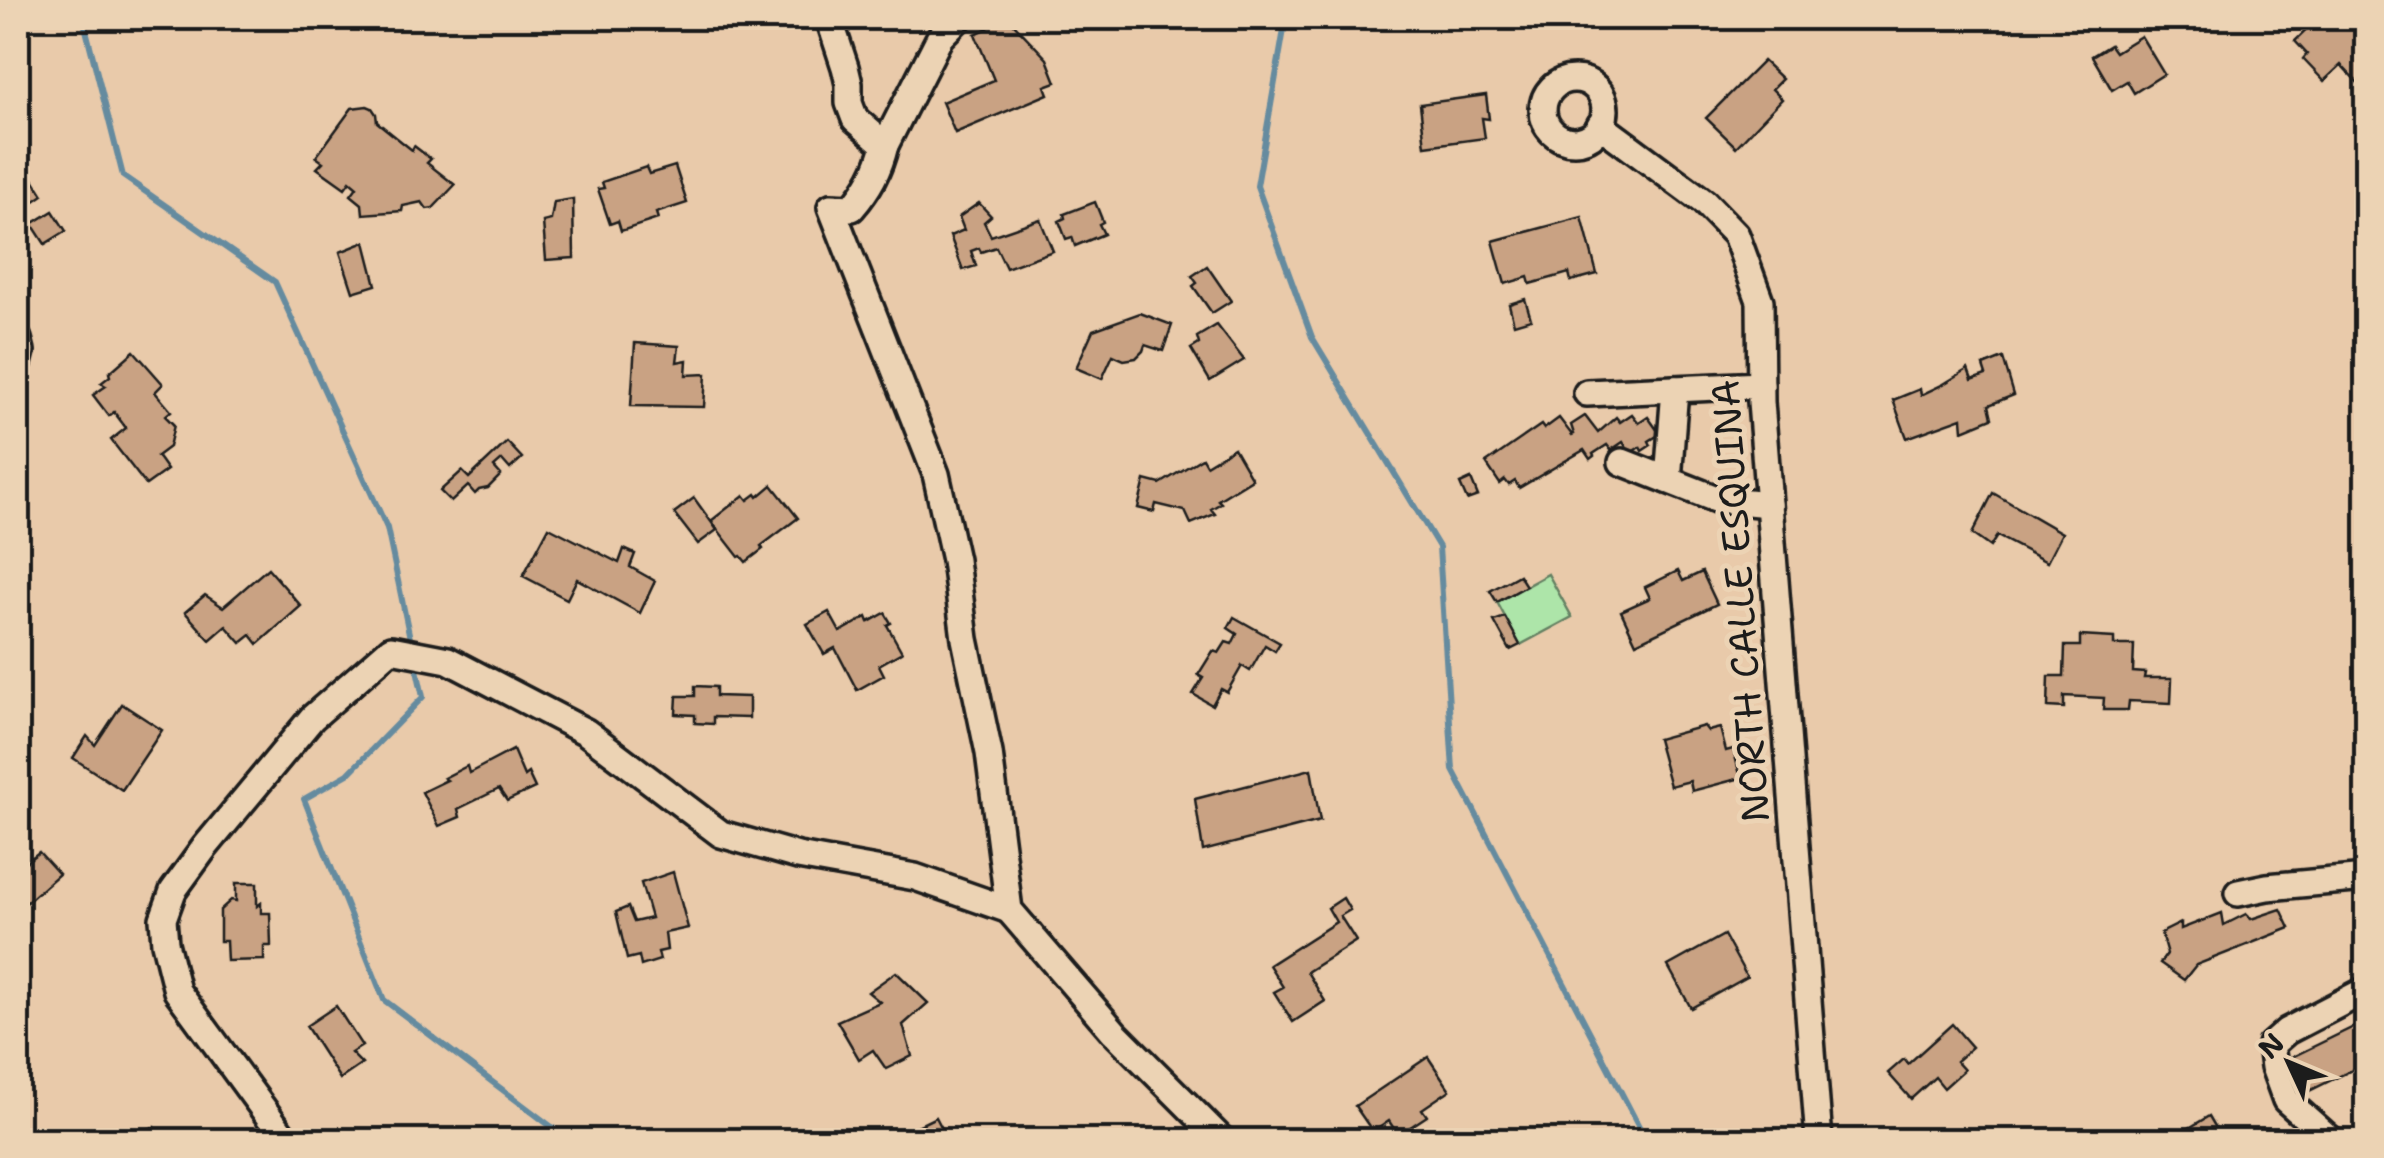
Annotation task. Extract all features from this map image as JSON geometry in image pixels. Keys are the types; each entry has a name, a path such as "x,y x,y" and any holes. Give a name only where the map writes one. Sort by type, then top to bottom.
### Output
{"street":[{"path":"829,18 848,78 855,119 885,145"},
{"path":"959,18 940,37 885,145 870,187 852,208 831,207 936,474 990,753 1009,910"},
{"name":"NORTH CALLE ESQUINA","path":"1600,125 1704,202 1736,235 1760,301 1769,504 1819,1140"},
{"path":"18,339 18,362"},
{"path":"1586,393 1761,385"},
{"path":"1668,480 1675,389"},
{"path":"1622,462 1716,499 1769,504"},
{"path":"286,1140 177,991 164,943 163,919 173,891 205,846 312,718 391,649 448,660 586,732 720,834 798,856 915,878 1009,910 1114,1032 1222,1140"},
{"path":"2238,893 2366,878"},
{"path":"2331,1140 2286,1100 2270,1045 2366,990"}],"green space":[{"path":"1548,574 1572,617 1520,645 1497,602"}],"building":[{"path":"984,18 1011,18 1047,59 1056,82 1045,86 1048,94 955,133 942,102 994,80 975,34 988,28"},
{"path":"2319,18 2366,18 2357,30 2366,40 2366,79 2360,85 2341,65 2324,81 2303,59 2307,54 2295,41"},
{"path":"2141,36 2164,74 2134,93 2127,81 2112,90 2092,56 2110,45 2115,52"},
{"path":"1763,61 1782,79 1772,89 1782,99 1736,147 1706,118"},
{"path":"1486,95 1489,119 1482,118 1485,138 1425,146 1420,104"},
{"path":"367,106 376,114 377,122 412,150 414,146 431,159 427,163 455,185 433,208 427,209 422,202 403,206 402,211 363,214 362,204 351,195 357,187 350,181 345,188 317,168 323,162 316,157 352,108"},
{"path":"675,166 687,203 656,213 658,219 621,231 618,221 610,224 598,189 604,188 602,182 646,167 649,174"},
{"path":"31,176 43,195 27,206 18,184"},
{"path":"573,199 574,258 546,260 543,222 551,220 554,202"},
{"path":"1095,202 1104,234 1075,246 1072,237 1066,239 1059,221 1065,218 1064,214"},
{"path":"979,203 991,216 984,222 991,236 1040,219 1053,251 1006,268 996,247 981,252 979,248 971,251 976,266 963,270 950,236 964,230 959,217"},
{"path":"53,211 66,231 45,244 32,224"},
{"path":"1582,217 1597,274 1571,281 1569,273 1530,284 1528,277 1505,284 1493,241"},
{"path":"365,242 376,285 353,292 340,252"},
{"path":"1207,266 1231,301 1212,313 1193,286 1197,283 1192,276"},
{"path":"1525,299 1531,319 1514,324 1509,304"},
{"path":"1140,313 1172,325 1163,351 1145,345 1136,358 1124,360 1113,355 1102,379 1076,368 1093,330"},
{"path":"1217,325 1244,360 1210,381 1191,349 1199,344 1197,337"},
{"path":"635,343 679,346 677,362 687,360 686,375 706,374 704,407 631,406"},
{"path":"134,351 163,384 155,392 171,411 165,416 174,425 169,447 157,456 167,470 146,485 111,440 126,428 114,412 109,416 93,395 106,386 101,383"},
{"path":"2003,358 2014,395 1989,405 1992,418 1963,430 1962,418 1907,438 1893,400 1920,389 1921,395 1968,369 1972,380 1986,375 1983,366"},
{"path":"1632,414 1639,423 1648,417 1660,434 1642,451 1640,447 1630,453 1623,442 1611,450 1607,445 1590,459 1584,450 1519,488 1515,481 1500,484 1486,463 1541,425 1544,429 1559,418 1572,435 1571,425 1585,416 1598,433 1616,417 1620,422"},
{"path":"507,442 522,458 510,469 502,460 494,467 501,475 488,488 475,494 468,486 451,502 440,491 462,471 469,478"},
{"path":"1234,448 1252,479 1218,500 1221,503 1211,509 1215,514 1191,524 1185,511 1156,504 1154,512 1138,508 1145,480 1160,484 1202,458 1206,465"},
{"path":"1471,479 1478,496 1467,500 1460,484"},
{"path":"772,485 798,518 746,562 711,521 744,495 748,500 756,494 758,497"},
{"path":"1993,493 2062,533 2047,562 1997,536 1990,547 1972,534"},
{"path":"694,498 717,530 698,544 674,513"},
{"path":"549,527 619,563 624,549 635,554 630,567 655,581 640,613 577,579 567,599 523,576"},
{"path":"268,568 301,606 258,644 251,635 241,643 226,626 210,640 185,612 205,595 223,607"},
{"path":"1678,571 1683,581 1702,572 1717,604 1636,643 1621,611 1650,598 1645,587"},
{"path":"1519,575 1526,586 1497,602 1490,591"},
{"path":"829,612 840,632 867,617 869,622 885,613 902,652 879,665 884,675 857,690 835,648 824,654 807,624"},
{"path":"1234,617 1280,643 1275,651 1265,645 1250,671 1242,666 1227,692 1221,689 1212,705 1193,694 1203,678 1198,675 1213,651 1219,653 1226,642 1232,644 1237,634 1228,628"},
{"path":"1505,617 1520,645 1510,650 1494,621"},
{"path":"2080,636 2114,638 2114,645 2134,645 2133,672 2145,673 2144,678 2172,678 2171,703 2129,701 2128,710 2103,710 2104,698 2064,696 2064,708 2048,707 2049,676 2064,676 2065,646 2080,646"},
{"path":"695,686 716,687 716,696 749,697 749,718 713,717 713,724 695,723 695,715 676,714 677,696 695,696"},
{"path":"122,704 162,730 122,790 73,758 87,736 95,745"},
{"path":"1704,726 1708,731 1720,728 1726,751 1733,749 1741,778 1692,791 1690,781 1670,786 1657,739"},
{"path":"513,750 524,776 528,773 535,788 507,801 499,789 458,809 460,817 439,826 422,792 467,766 469,773"},
{"path":"1311,769 1320,821 1203,851 1195,799"},
{"path":"39,852 59,874 18,910 18,868"},
{"path":"673,872 688,928 665,933 667,950 658,952 660,960 641,966 639,956 627,959 616,912 628,907 634,922 651,918 641,883"},
{"path":"236,883 257,883 257,906 261,903 261,913 270,913 271,946 264,946 264,960 227,961 226,941 220,941 220,910 231,900 236,901"},
{"path":"1343,898 1350,910 1340,916 1356,941 1307,972 1325,1001 1293,1022 1274,992 1283,987 1269,965 1336,922 1328,908"},
{"path":"2281,909 2290,928 2196,965 2184,980 2160,963 2167,954 2161,933 2181,923 2181,929 2222,913 2224,925 2246,914 2251,919"},
{"path":"1724,935 1747,977 1691,1008 1668,966"},
{"path":"896,972 928,1003 903,1025 912,1056 886,1069 873,1050 859,1059 837,1021 880,1002 868,992"},
{"path":"336,1006 362,1046 351,1053 362,1064 340,1079 306,1026"},
{"path":"2366,1021 2366,1063 2301,1095 2284,1061"},
{"path":"1952,1024 1972,1047 1956,1061 1964,1070 1944,1088 1935,1077 1911,1099 1888,1073 1904,1059 1908,1064"},
{"path":"1428,1057 1450,1090 1422,1109 1427,1116 1398,1135 1389,1121 1373,1132 1355,1106"},
{"path":"2209,1116 2223,1140 2170,1140 2171,1139"},
{"path":"936,1117 947,1138 902,1140 914,1135 911,1129"},
{"path":"154,1127 158,1140 113,1140"}],"waterway":[{"path":"83,18 123,176 275,282 387,528 412,648"},
{"path":"1286,18 1257,186 1312,337 1439,547 1453,770 1646,1140"},
{"path":"415,660 423,697 348,774 304,799 384,1000 569,1140"}]}
